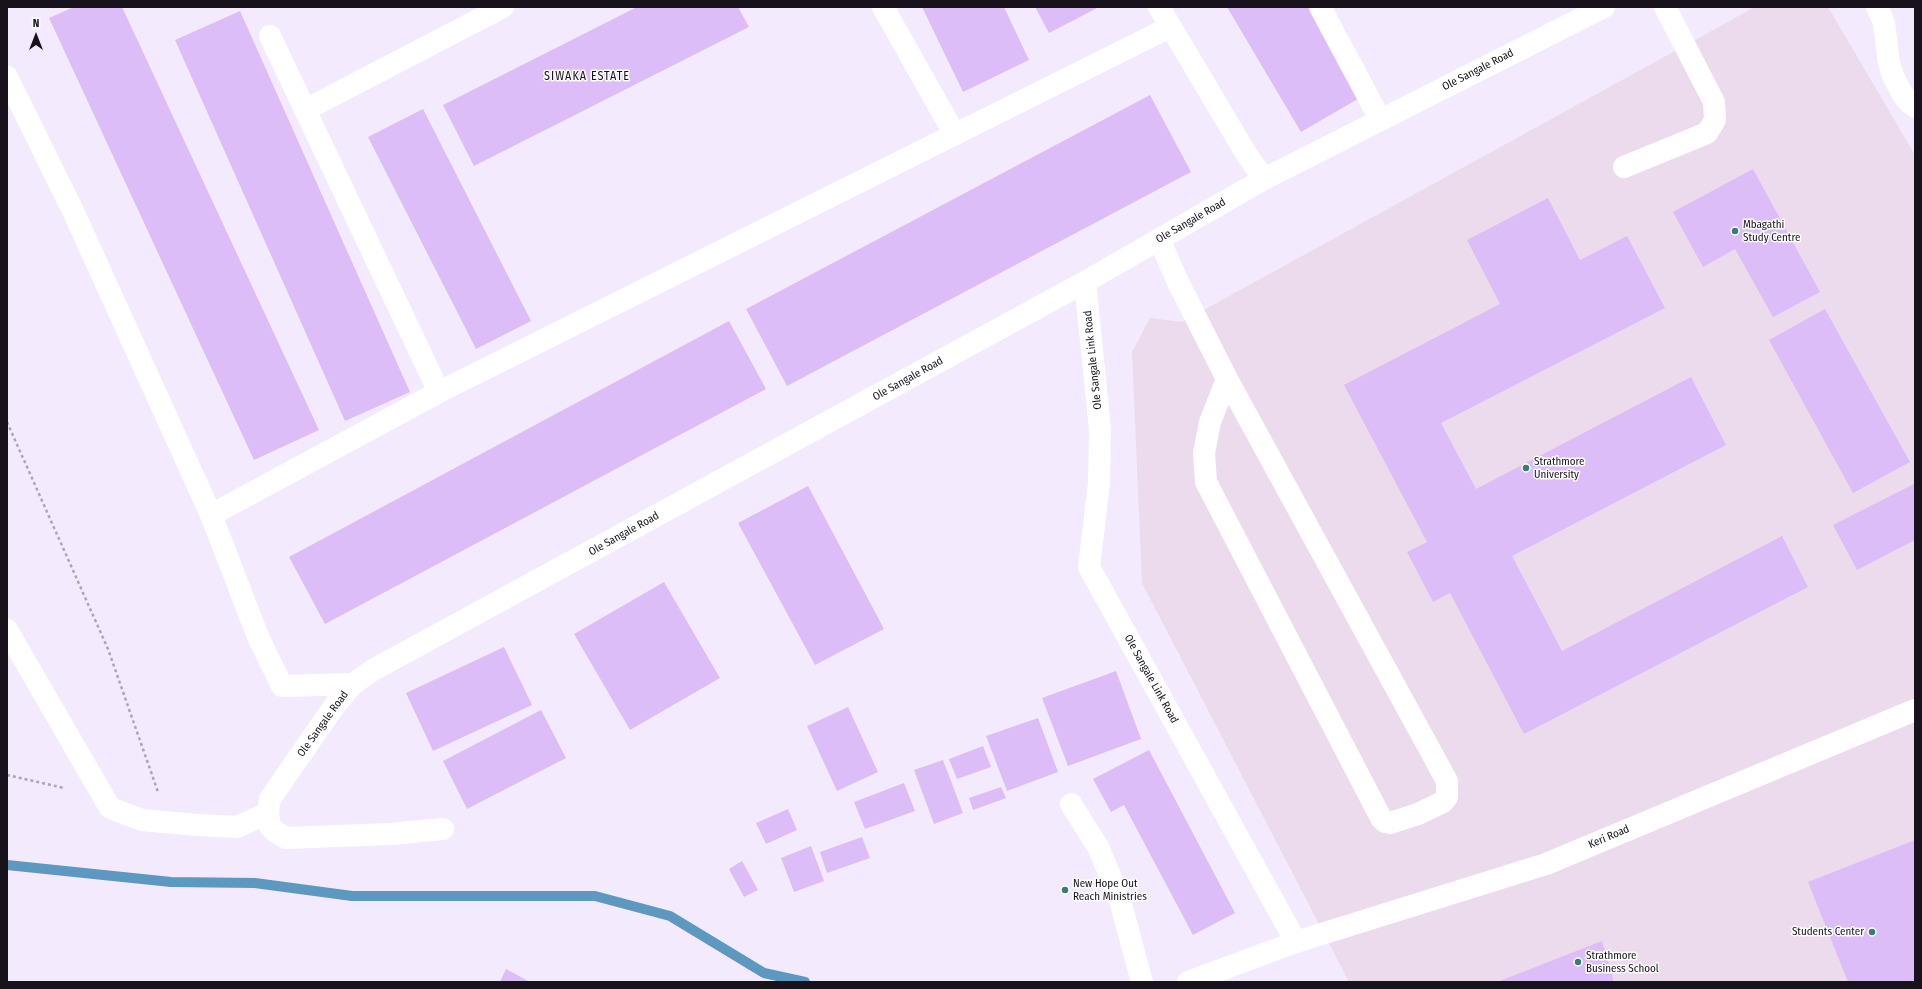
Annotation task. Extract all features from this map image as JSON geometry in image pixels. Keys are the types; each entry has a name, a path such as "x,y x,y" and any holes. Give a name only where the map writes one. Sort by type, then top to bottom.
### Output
{"street":[{"path":"305,110 503,7"},
{"path":"883,7 955,134"},
{"path":"1159,7 1246,155 1264,179"},
{"path":"1320,7 1380,119"},
{"name":"Ole Sangale Road","path":"268,812 270,799 335,705 352,684 380,666 1085,282 1264,179 1604,7"},
{"path":"1624,167 1707,133 1715,120 1714,102 1665,7"},
{"path":"1877,7 1884,23 1889,63 1893,76 1903,95 1915,107"},
{"path":"210,515 438,392 1170,27"},
{"path":"270,36 438,392"},
{"path":"7,77 74,213 210,515 259,639 282,686 352,684"},
{"path":"1159,239 1178,282 1227,378 1447,781 1447,797 1443,802 1418,814 1390,823 1385,822 1381,818 1206,482 1204,453 1210,422 1227,378"},
{"name":"Ole Sangale Link Road","path":"1085,282 1100,429 1099,482 1089,567 1296,942"},
{"path":"7,630 110,808 142,820 197,826 236,827 268,812 270,827 286,838 391,834 442,829"},
{"name":"Keri Road","path":"1296,942 1546,864 1915,710"},
{"path":"1071,804 1098,847 1119,897 1142,982"},
{"path":"1193,981 1296,942"}],"path":[{"path":"7,422 108,649 160,797"},
{"path":"7,775 105,798"}],"shaded area":[{"name":"Strathmore University","path":"1755,7 1828,7 1915,155 1915,982 1349,982 1142,583 1132,352 1150,318 1182,322"}],"building":[{"path":"74,7 122,7 319,430 254,460 49,18"},
{"path":"637,7 738,7 749,27 474,166 443,105"},
{"path":"922,7 1004,7 1029,60 963,92"},
{"path":"1035,7 1099,7 1049,33"},
{"path":"1227,7 1310,7 1363,96 1301,132"},
{"path":"240,11 410,392 345,421 175,40"},
{"path":"1150,95 1191,172 787,386 746,309"},
{"path":"423,109 531,321 476,349 368,137"},
{"name":"Mbagathi Study Centre","path":"1753,169 1820,292 1773,317 1735,249 1703,267 1673,212"},
{"name":"Strathmore University","path":"1548,198 1580,260 1627,236 1665,308 1441,423 1476,489 1691,377 1726,445 1512,556 1562,651 1782,536 1808,587 1524,734 1450,593 1433,602 1407,552 1427,542 1344,385 1500,304 1467,240"},
{"path":"1825,309 1910,462 1853,493 1769,340"},
{"path":"729,321 766,389 325,624 289,557"},
{"path":"1914,484 1915,540 1857,570 1833,525"},
{"path":"808,486 884,629 815,665 738,523"},
{"path":"664,582 720,678 630,730 574,634"},
{"path":"504,647 532,705 433,751 406,693"},
{"path":"1116,671 1141,739 1068,766 1042,698"},
{"path":"848,707 878,772 837,791 807,726"},
{"path":"541,710 566,758 467,809 443,761"},
{"path":"1038,718 1058,772 1007,791 986,736"},
{"path":"983,746 991,767 957,779 949,759"},
{"path":"1149,750 1235,913 1193,935 1124,805 1111,812 1093,779"},
{"path":"943,760 963,813 934,824 914,770"},
{"path":"904,783 915,811 865,829 854,802"},
{"path":"1001,787 1006,798 973,810 969,798"},
{"path":"788,809 797,830 766,844 756,823"},
{"path":"862,837 870,858 827,873 820,852"},
{"name":"Students Center","path":"1915,840 1915,982 1848,982 1808,882"},
{"path":"811,846 824,881 794,892 781,858"},
{"path":"742,861 758,890 744,897 729,869"},
{"name":"Strathmore Business School","path":"1602,941 1614,982 1497,982"},
{"path":"506,969 530,982 500,982"}],"waterway":[{"path":"7,865 171,882 255,883 352,896 595,896 670,916 764,973 805,982"}],"place":[{"name":"Mbagathi Study Centre","path":"1735,231"},
{"name":"Strathmore University","path":"1526,468"},
{"name":"New Hope Out Reach Ministries","path":"1065,890"},
{"name":"Students Center","path":"1872,932"},
{"name":"Strathmore Business School","path":"1578,962"}],"district":[{"name":"SIWAKA ESTATE","path":"587,77"}]}
